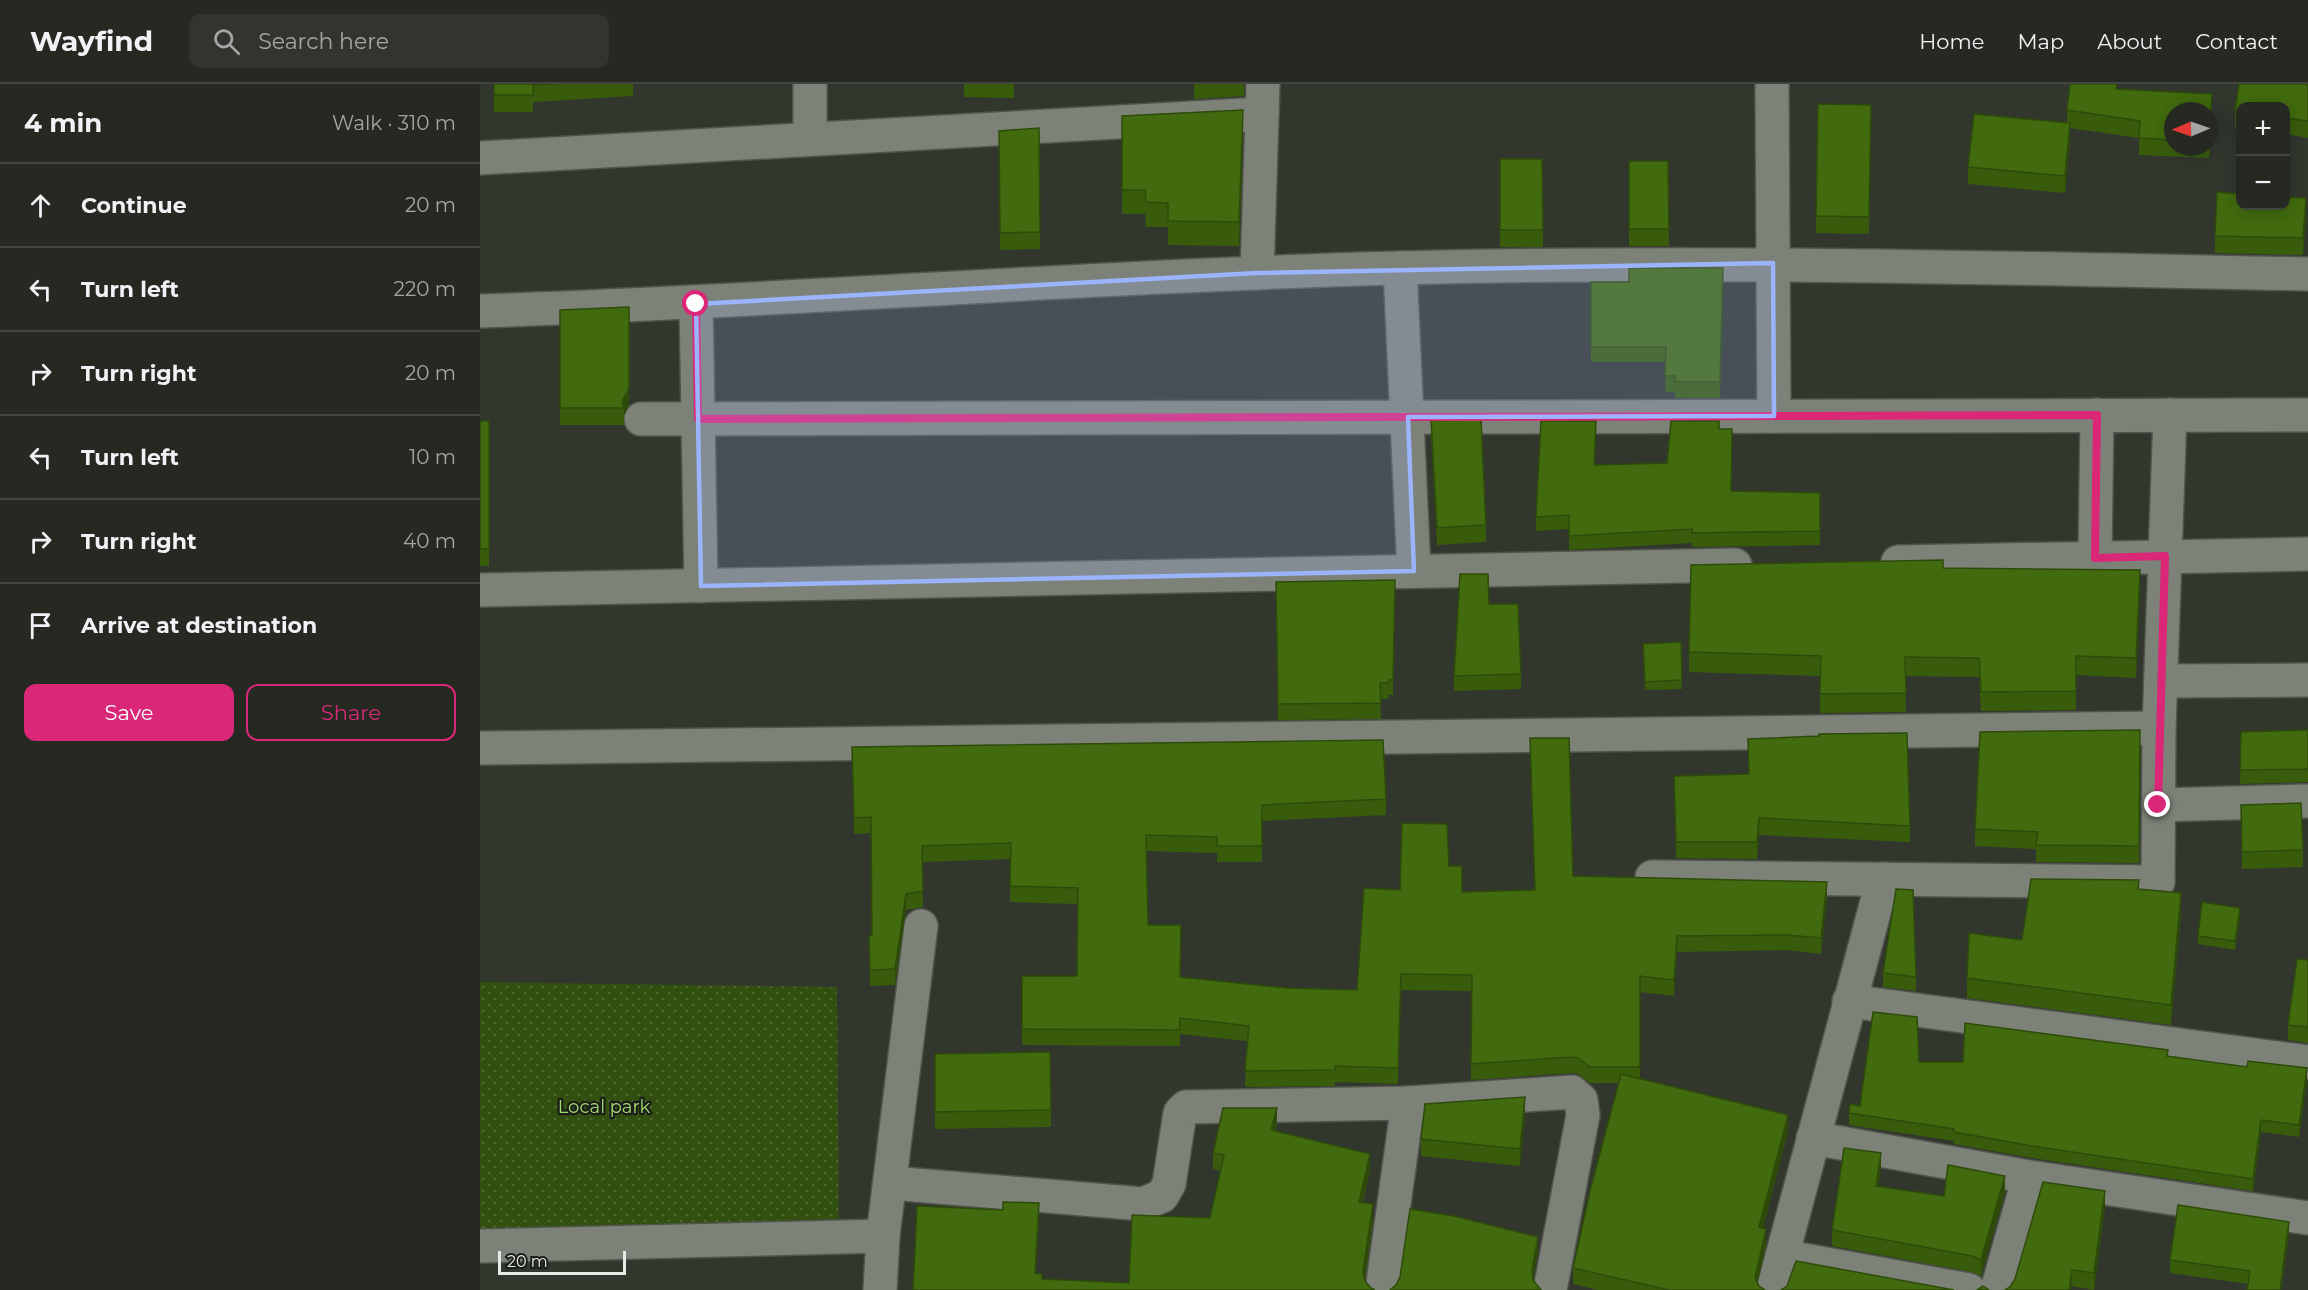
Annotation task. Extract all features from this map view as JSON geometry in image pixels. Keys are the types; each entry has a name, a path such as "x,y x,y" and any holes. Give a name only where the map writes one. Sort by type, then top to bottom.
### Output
{"street":[{"path":"810,84 810,139"},
{"path":"1772,84 1774,416"},
{"path":"480,158 810,139 1262,99 1257,273"},
{"path":"480,311 696,304 1257,273 1400,268 1773,263 2308,274"},
{"path":"1400,268 1414,572"},
{"path":"696,304 701,586"},
{"path":"2095,558 2097,415"},
{"path":"1652,878 2158,882 2159,728 2170,415"},
{"path":"641,419 2308,415"},
{"path":"1868,563 2308,554"},
{"path":"480,590 1761,565"},
{"path":"2161,681 2308,680"},
{"path":"480,747 2159,728"},
{"path":"2158,805 2308,801"},
{"path":"1773,1290 1883,879"},
{"path":"880,1290 883,1236 921,926"},
{"path":"1849,1001 2308,1062"},
{"path":"891,1183 1143,1204 1162,1196 1170,1184 1180,1113 1186,1107 1408,1103 1566,1091 1581,1100 1583,1115 1550,1290"},
{"path":"1382,1290 1408,1103"},
{"path":"1813,1138 2029,1177 2308,1218"},
{"path":"1997,1290 2029,1177"},
{"path":"480,1246 883,1236"},
{"path":"1782,1256 1969,1290"}],"highlighted area":[{"path":"1773,263 1774,416 1408,417 1414,571 701,586 696,304 1257,273"}],"green space":[{"name":"Local park","path":"480,982 837,987 839,1226 480,1233"}],"building":[{"path":"494,84 556,84 533,85 533,95 494,95"},
{"path":"2070,84 2117,84 2116,89 2212,94 2211,102 2164,102 2164,139 2139,138 2140,121 2067,110"},
{"path":"2239,84 2308,84 2308,121 2290,119 2290,102 2236,102"},
{"path":"1818,104 1871,105 1869,217 1816,216"},
{"path":"1243,110 1239,222 1168,221 1168,203 1146,202 1145,190 1122,190 1122,116"},
{"path":"1974,114 2070,123 2065,176 1968,167"},
{"path":"1039,128 1040,232 1000,233 999,131"},
{"path":"1500,159 1542,159 1543,230 1500,230"},
{"path":"1629,161 1668,161 1669,229 1629,229"},
{"path":"2217,192 2236,194 2236,210 2290,210 2290,197 2306,198 2303,238 2215,236"},
{"path":"1629,268 1723,268 1720,382 1675,382 1675,376 1665,376 1666,347 1591,347 1591,282 1629,282"},
{"path":"629,307 629,389 622,401 624,408 560,408 560,310"},
{"path":"1431,419 1481,419 1486,525 1437,528"},
{"path":"480,421 489,421 489,549 480,549"},
{"path":"1541,421 1596,421 1594,465 1667,463 1671,421 1719,421 1719,429 1732,429 1731,491 1820,493 1820,531 1692,533 1692,529 1569,536 1569,515 1536,517"},
{"path":"1943,560 1943,568 2140,570 2136,658 2076,656 2076,691 1981,692 1979,658 1905,657 1906,693 1820,694 1821,656 1689,652 1691,565"},
{"path":"1460,574 1488,574 1489,604 1518,604 1521,674 1454,676"},
{"path":"1395,580 1393,680 1380,683 1381,703 1278,704 1276,582"},
{"path":"1681,642 1682,680 1645,682 1643,644"},
{"path":"2140,730 2139,846 2036,845 2038,832 1975,829 1980,732"},
{"path":"2308,730 2308,769 2240,770 2241,732"},
{"path":"1907,733 1910,826 1759,818 1757,842 1676,842 1674,776 1749,774 1748,739 1819,736 1819,734"},
{"path":"1530,738 1569,738 1573,876 1827,882 1821,938 1787,935 1677,936 1674,980 1640,976 1640,1067 1590,1067 1578,1058 1571,1057 1471,1064 1472,975 1401,974 1398,1068 1335,1066 1335,1070 1245,1071 1249,1026 1180,1018 1180,1030 1022,1029 1022,976 1077,976 1078,888 1010,886 1011,843 922,846 923,891 906,894 895,969 870,970 871,817 854,818 852,747 1383,740 1386,799 1262,805 1262,846 1217,846 1217,837 1146,835 1148,925 1181,925 1180,977 1287,988 1357,990 1364,888 1400,890 1402,823 1447,824 1449,866 1462,866 1462,892 1535,890"},
{"path":"2301,803 2303,850 2242,852 2241,805"},
{"path":"2031,879 2139,880 2138,889 2181,893 2171,1005 1967,978 1969,933 2022,940"},
{"path":"1896,889 1913,890 1916,977 1883,973"},
{"path":"2202,902 2240,908 2235,941 2198,936"},
{"path":"2297,959 2308,960 2308,1027 2288,1025"},
{"path":"1873,1012 1917,1017 1919,1062 1963,1062 1965,1023 2168,1050 2167,1056 2247,1067 2248,1061 2307,1068 2299,1125 2261,1120 2253,1179 2032,1146 1954,1132 1954,1129 1849,1113 1850,1104 1860,1106"},
{"path":"1050,1052 1051,1110 935,1112 935,1054"},
{"path":"1621,1074 1788,1115 1759,1227 1766,1229 1755,1278 1759,1286 1765,1290 1669,1290 1573,1268 1591,1187"},
{"path":"1525,1097 1520,1149 1421,1139 1425,1104"},
{"path":"1223,1108 1277,1108 1271,1130 1370,1154 1359,1202 1373,1204 1363,1271 1365,1281 1375,1290 913,1290 917,1206 1003,1210 1003,1202 1039,1203 1035,1273 1042,1274 1042,1279 1129,1283 1132,1215 1210,1218 1224,1155 1213,1153"},
{"path":"1844,1148 1881,1153 1876,1186 1944,1196 1948,1165 2005,1176 1981,1260 1972,1256 1832,1230"},
{"path":"2043,1182 2105,1191 2094,1273 2072,1270 2069,1290 2005,1290 2015,1279"},
{"path":"2178,1205 2289,1222 2280,1290 2247,1290 2250,1271 2170,1260"},
{"path":"1410,1209 1454,1216 1538,1237 1532,1270 1533,1280 1541,1290 1390,1290 1400,1277"},
{"path":"1796,1261 1954,1290 1781,1290 1787,1286"},
{"path":"1983,1286 1989,1290 1977,1290"}],"route":[{"path":"696,304 698,419 2097,415 2095,558 2165,556 2158,805"}]}
